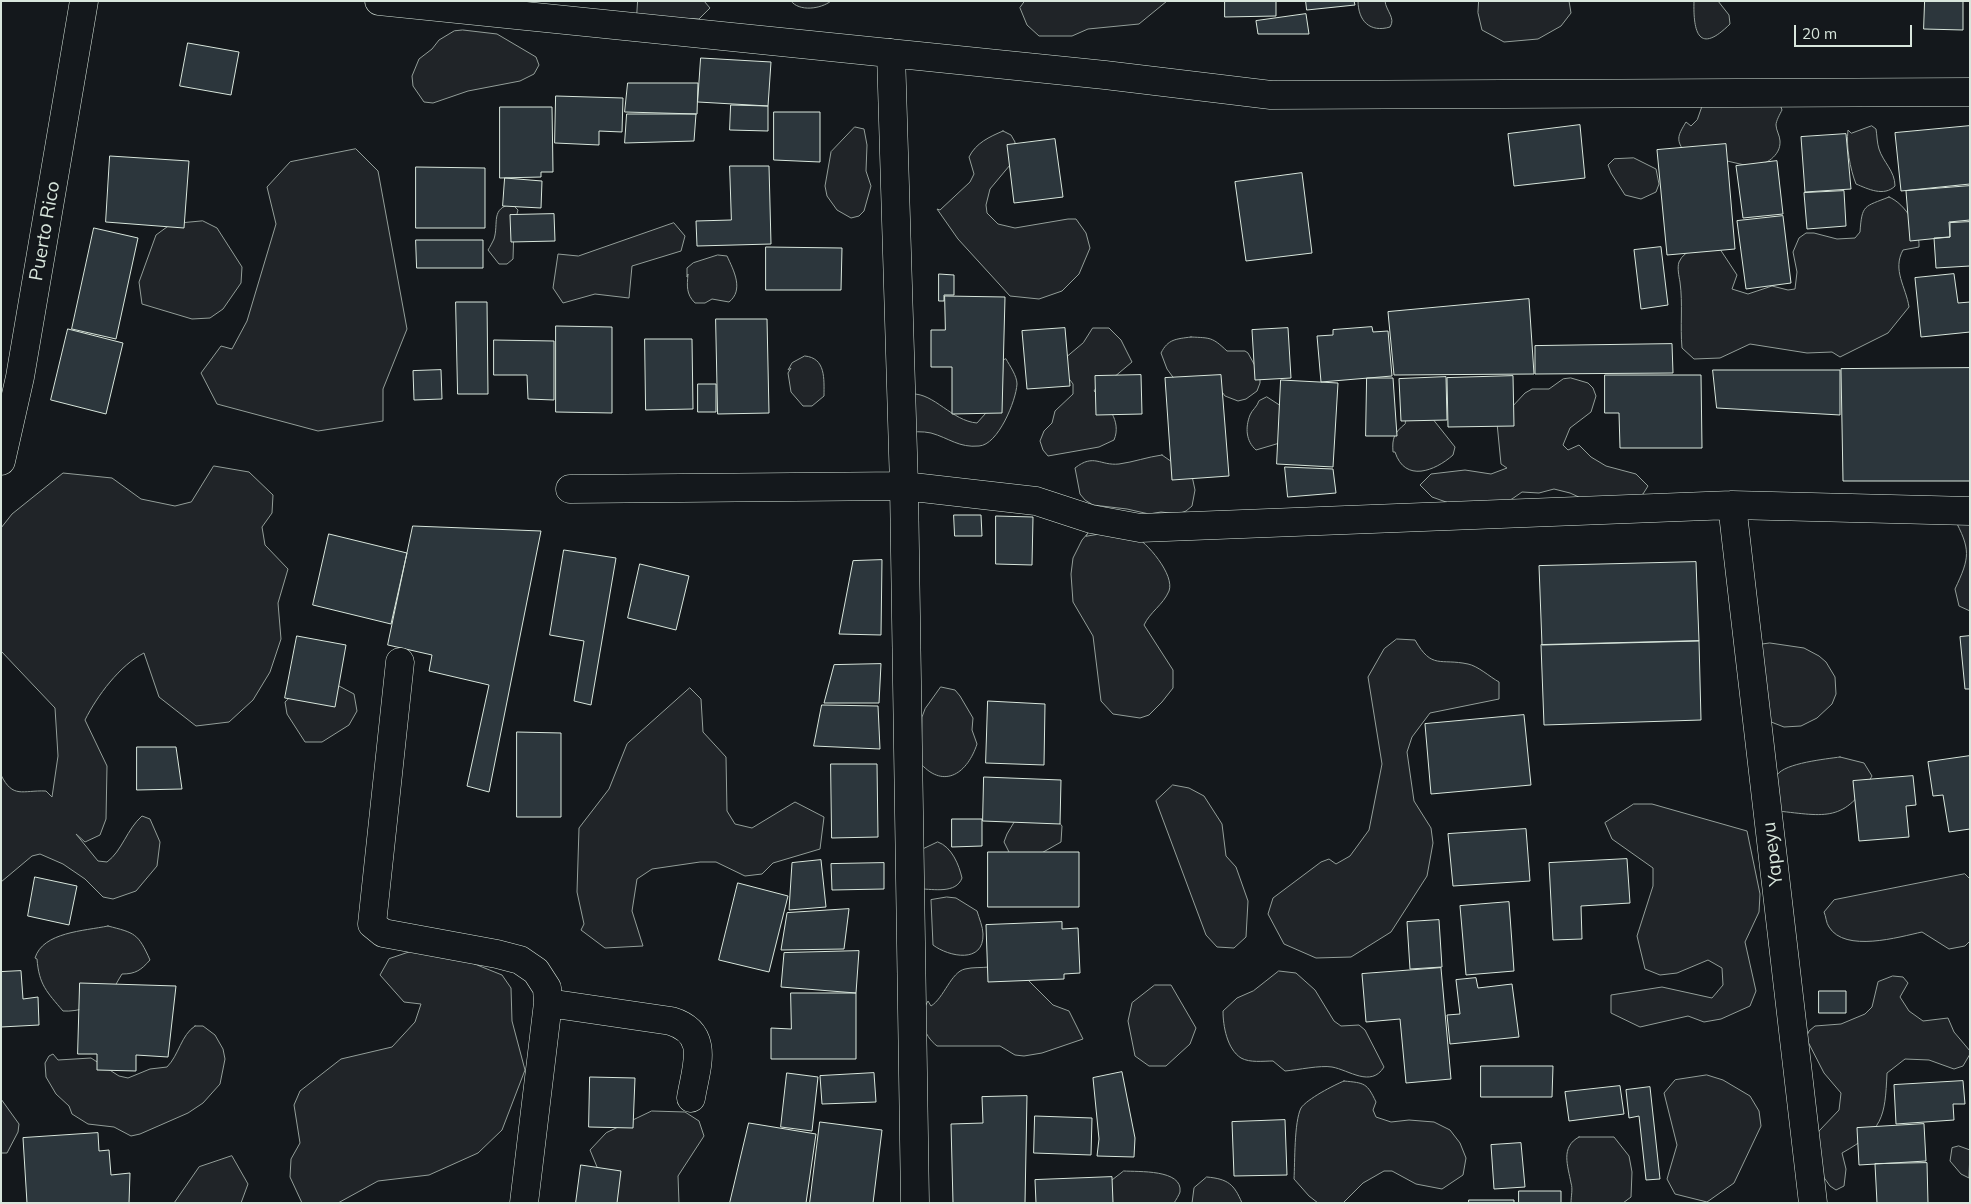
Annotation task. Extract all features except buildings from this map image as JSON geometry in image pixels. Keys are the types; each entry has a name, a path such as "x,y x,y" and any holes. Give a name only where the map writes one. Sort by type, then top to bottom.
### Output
{"street":[{"name":"Puerto Rico","path":"1,461 20,377 84,1"},
{"path":"380,1 1105,75 1272,95 1970,92"},
{"path":"891,53 904,486 915,1203"},
{"path":"570,489 904,486 1036,501 1091,519 1140,528 1732,506 1970,510"},
{"name":"Yapeyu","path":"1732,506 1813,1203"},
{"path":"400,662 372,924 383,933 520,960 536,972 547,988 548,1003 524,1203"},
{"path":"548,1003 671,1021 685,1025 694,1035 699,1053 691,1098"}],"shaded area":[{"path":"638,1 704,1 710,8 699,19 637,17"},
{"path":"791,1 831,1 822,6 805,8 799,7"},
{"path":"1025,1 1167,1 1139,24 1088,29 1072,36 1039,36 1027,25 1020,8"},
{"path":"1358,1 1385,1 1392,21 1390,27 1377,28 1366,24 1360,14"},
{"path":"1479,1 1569,1 1571,13 1561,26 1538,39 1504,42 1482,30 1478,13"},
{"path":"1694,1 1718,1 1729,15 1730,24 1711,38 1705,39 1700,36 1695,22"},
{"path":"463,30 497,34 536,57 539,65 534,74 520,81 468,91 433,103 424,102 413,86 412,76 419,59 432,49 439,40 454,31"},
{"path":"1706,96 1779,101 1782,110 1776,125 1780,146 1775,155 1767,162 1753,167 1684,151 1679,140 1680,133 1686,122 1691,126 1697,120"},
{"path":"1872,126 1876,129 1879,149 1891,171 1895,186 1881,192 1856,184 1850,165 1848,130 1851,133"},
{"path":"855,127 864,129 867,145 866,171 871,186 864,211 859,216 851,218 837,210 827,196 825,186 831,152"},
{"path":"1003,131 1011,135 1015,142 1015,159 990,189 986,205 987,213 998,224 1015,228 1076,219 1086,233 1090,248 1079,274 1062,291 1039,299 1010,296 958,239 937,209 940,210 970,182 974,174 969,157 975,148 988,138"},
{"path":"356,149 378,171 407,329 383,389 383,421 318,431 217,404 201,373 221,346 232,349 247,321 276,224 267,187 290,162"},
{"path":"1634,158 1656,169 1659,184 1656,192 1641,199 1625,195 1608,165 1614,159"},
{"path":"1889,197 1901,205 1911,218 1919,240 1919,247 1903,250 1900,257 1899,272 1909,307 1888,333 1840,357 1832,352 1807,353 1750,344 1720,358 1694,359 1682,348 1681,290 1678,267 1681,258 1689,251 1714,240 1737,275 1732,289 1748,294 1772,286 1788,290 1795,289 1797,272 1793,252 1799,238 1806,233 1814,233 1837,239 1855,238 1860,232 1863,211 1869,205"},
{"path":"512,204 518,210 514,226 513,259 507,264 499,264 488,250 494,239 498,213 505,206"},
{"path":"203,221 217,228 242,267 241,283 223,309 210,318 192,319 142,304 139,282 156,235 171,224"},
{"path":"674,223 685,236 681,251 632,266 629,298 595,294 563,303 553,288 558,254 578,256"},
{"path":"718,255 727,256 735,274 737,286 734,297 729,302 712,299 705,303 695,303 688,290 687,268 693,263"},
{"path":"1093,328 1109,328 1121,340 1132,362 1113,378 1098,385 1094,391 1104,401 1115,420 1116,433 1114,440 1099,447 1048,456 1043,450 1040,441 1044,431 1052,423 1055,411 1073,394 1073,384 1058,364 1083,343"},
{"path":"1191,337 1211,339 1227,351 1245,351 1248,353 1260,375 1257,391 1246,399 1238,401 1225,396 1220,389 1175,380 1167,369 1161,353 1173,340"},
{"path":"805,356 817,361 824,376 824,396 812,406 803,406 791,392 788,373 792,363"},
{"path":"1006,359 1016,378 1016,392 1005,421 993,438 986,444 966,446 931,433 904,432 912,394 928,398 959,417 977,423 994,404 998,363"},
{"path":"1571,378 1588,383 1593,388 1596,396 1591,412 1570,428 1563,445 1568,450 1579,445 1591,457 1606,466 1636,474 1648,486 1643,494 1619,504 1594,504 1570,493 1554,489 1539,493 1522,492 1512,499 1480,509 1463,508 1432,497 1420,485 1431,474 1465,470 1491,474 1507,468 1501,464 1497,423 1525,393 1532,389 1549,389 1563,379"},
{"path":"1267,397 1281,406 1283,442 1256,450 1248,438 1248,420 1259,401"},
{"path":"1406,411 1432,418 1455,447 1453,455 1438,466 1429,469 1413,471 1406,468 1400,462 1395,452 1393,452 1393,439 1398,430 1405,424"},
{"path":"1162,455 1192,476 1195,490 1192,506 1186,511 1178,514 1161,512 1149,514 1093,505 1080,494 1075,468 1087,461 1119,464"},
{"path":"214,466 249,472 273,495 272,513 262,527 265,545 288,569 278,603 281,639 270,672 253,700 229,722 196,726 159,697 144,653 126,665 110,682 85,720 107,766 106,819 100,835 85,842 76,834 98,861 107,862 117,852 132,827 142,816 150,819 160,842 157,866 136,891 113,899 103,897 85,879 63,864 40,854 32,856 1,882 1,775 5,783 14,790 19,792 46,791 52,797 58,756 55,708 1,651 1,528 12,514 63,473 112,478 141,499 175,506 191,502"},
{"path":"1970,516 1970,611 1959,606 1955,589 1964,569 1966,546 1954,518"},
{"path":"1118,531 1133,535 1145,544 1164,568 1170,584 1166,596 1144,625 1173,670 1173,688 1149,715 1140,718 1113,714 1101,701 1093,636 1073,602 1071,574 1073,558 1082,540 1088,533 1086,536"},
{"path":"1397,639 1415,640 1427,656 1437,661 1458,662 1480,669 1499,682 1499,699 1430,713 1412,737 1407,752 1414,801 1431,828 1433,843 1427,876 1391,932 1351,957 1316,958 1284,944 1268,914 1273,898 1321,862 1329,859 1336,864 1350,856 1369,830 1382,764 1368,677 1384,649"},
{"path":"1770,643 1804,648 1826,662 1835,677 1836,694 1832,704 1817,718 1801,726 1784,727 1766,720 1758,645"},
{"path":"324,678 354,694 357,711 349,725 322,742 305,742 287,714 285,702 308,680"},
{"path":"941,687 955,690 960,696 973,718 972,730 977,744 968,763 955,774 947,776 939,776 930,772 921,764 922,717 925,709"},
{"path":"690,688 701,699 703,732 726,757 727,811 735,824 752,828 795,802 824,817 820,849 773,863 762,874 745,876 716,862 700,862 652,869 637,879 632,911 643,946 605,948 581,930 584,924 577,892 579,828 609,789 627,744"},
{"path":"1840,757 1864,763 1872,776 1853,802 1843,809 1821,815 1778,811 1777,775 1781,771 1806,762"},
{"path":"1173,785 1189,788 1204,796 1222,824 1226,856 1236,867 1248,901 1246,937 1234,948 1217,947 1206,935 1156,801"},
{"path":"1634,804 1652,804 1747,831 1760,894 1759,912 1745,942 1756,991 1750,1006 1721,1019 1704,1022 1688,1016 1640,1027 1611,1013 1611,995 1662,987 1712,998 1723,985 1722,968 1708,960 1677,973 1660,975 1645,969 1637,936 1653,886 1653,868 1612,839 1605,823"},
{"path":"1046,807 1062,826 1061,842 1038,855 1012,858 1004,842 1016,819"},
{"path":"938,842 951,852 957,862 962,878 959,883 950,889 920,889 915,853"},
{"path":"1965,874 1970,879 1970,941 1965,946 1949,949 1922,932 1873,941 1859,941 1837,935 1827,924 1824,912 1834,900"},
{"path":"947,897 956,898 977,911 982,925 982,944 972,954 956,955 933,945 931,900"},
{"path":"108,926 124,930 139,939 150,960 138,971 122,974 109,995 94,1005 63,1011 48,993 42,982 37,959 35,958 39,949 55,938 66,934"},
{"path":"424,947 440,950 502,975 511,988 512,1021 525,1070 502,1130 478,1153 429,1175 378,1181 338,1203 302,1203 290,1177 291,1159 300,1143 294,1105 300,1091 341,1059 392,1047 415,1022 421,1004 404,1002 380,975 389,959"},
{"path":"989,967 1028,980 1053,1005 1069,1011 1083,1039 1042,1053 1024,1056 1015,1055 1000,1046 937,1046 925,1031 923,1013 928,1001 931,1006 936,1002 960,971 968,968"},
{"path":"1279,971 1296,973 1315,990 1334,1021 1341,1026 1359,1025 1365,1030 1384,1067 1379,1073 1366,1077 1332,1067 1285,1071 1273,1061 1248,1061 1236,1054 1227,1037 1223,1011 1237,998 1253,991"},
{"path":"1893,976 1903,977 1908,983 1900,997 1909,1011 1923,1021 1948,1018 1954,1032 1970,1051 1970,1054 1963,1066 1954,1069 1929,1060 1905,1059 1887,1073 1883,1112 1874,1129 1866,1137 1842,1153 1846,1169 1844,1186 1836,1190 1830,1186 1820,1172 1813,1147 1819,1131 1839,1110 1841,1093 1824,1073 1806,1038 1809,1031 1815,1026 1841,1024 1865,1014 1872,1007 1878,982"},
{"path":"1155,985 1171,985 1196,1028 1190,1044 1166,1066 1149,1066 1135,1056 1128,1021 1132,1003"},
{"path":"195,1026 203,1026 215,1035 223,1049 225,1059 220,1084 203,1103 188,1113 140,1134 131,1136 114,1127 88,1124 72,1114 69,1106 56,1094 46,1077 45,1063 49,1056 53,1054 58,1060 91,1058 119,1076 128,1078 150,1069 167,1067 186,1035"},
{"path":"1707,1075 1723,1080 1750,1096 1759,1111 1761,1126 1734,1183 1707,1202 1675,1194 1667,1179 1677,1145 1664,1093 1675,1080"},
{"path":"1344,1081 1357,1082 1364,1085 1370,1091 1376,1102 1373,1110 1376,1117 1391,1122 1409,1120 1434,1122 1450,1130 1460,1143 1466,1158 1463,1175 1442,1189 1416,1184 1392,1171 1384,1171 1363,1183 1343,1203 1318,1203 1309,1196 1294,1179 1296,1132 1299,1114 1304,1104"},
{"path":"1,1099 19,1124 18,1132 7,1153 1,1153"},
{"path":"652,1111 685,1112 699,1121 704,1136 678,1176 679,1203 612,1203 590,1150 606,1133"},
{"path":"1579,1137 1614,1137 1629,1156 1632,1172 1631,1197 1623,1203 1571,1203 1572,1188 1567,1164 1567,1151 1573,1141"},
{"path":"1959,1146 1970,1150 1969,1178 1961,1174 1950,1161 1952,1148"},
{"path":"232,1156 248,1184 241,1203 174,1203 199,1167"},
{"path":"1124,1171 1158,1173 1167,1176 1174,1179 1179,1185 1180,1193 1174,1203 1091,1203 1098,1191"},
{"path":"1207,1177 1225,1181 1233,1187 1242,1203 1192,1203 1194,1188"}]}
